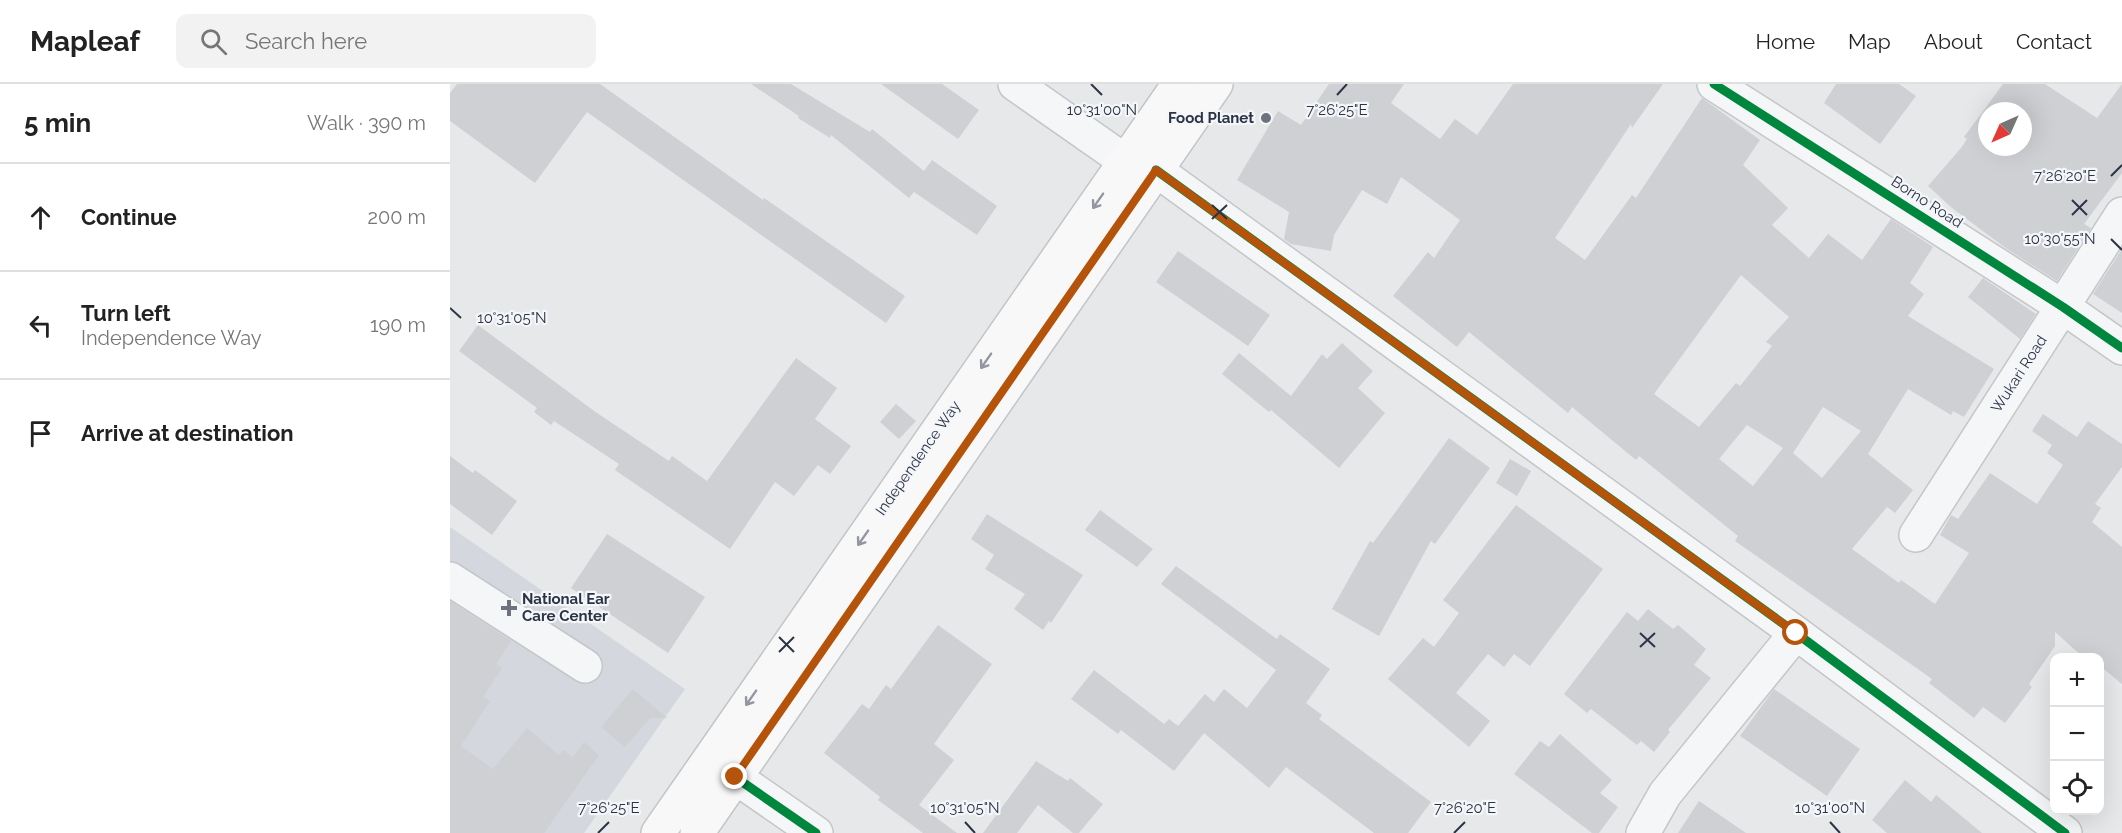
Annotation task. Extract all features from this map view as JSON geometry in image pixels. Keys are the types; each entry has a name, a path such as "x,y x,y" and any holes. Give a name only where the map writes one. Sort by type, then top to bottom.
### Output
{"main road":[{"name":"Independence Way","path":"657,833 1179,84"},
{"name":"Independence Way","path":"697,833 1216,84"}],"street":[{"path":"1015,84 1125,161"},
{"name":"Borno Road","path":"1714,84 2062,307 2122,348"},
{"path":"1156,170 1796,633 2065,833"},
{"name":"Wukari Road","path":"1916,535 2122,214"},
{"path":"450,579 585,666"},
{"path":"1643,833 1665,794 1796,633"},
{"path":"735,777 816,833"}],"shaded area":[{"name":"National Ear Care Center","path":"450,527 685,689 584,833 450,833"}],"building":[{"path":"457,84 600,84 763,200 764,198 905,296 886,323 587,112 535,183 450,121 450,93"},
{"path":"751,84 791,84 870,132 872,129 924,171 932,160 997,206 977,235 914,192 909,198 831,135 830,138 798,118 799,116"},
{"path":"881,84 942,84 979,110 958,139"},
{"path":"1329,84 1404,84 1391,103 1440,139 1455,119 1477,135 1513,84 1663,84 1632,128 1631,124 1555,238 1585,260 1632,195 1636,198 1702,98 1760,140 1743,165 1788,208 1772,225 1809,258 1828,234 1862,260 1891,219 1933,247 1910,283 1924,294 1908,316 1994,369 1964,417 1953,411 1951,415 1908,389 1868,454 1913,490 1895,513 1887,507 1852,549 1899,583 1901,580 1935,604 1969,553 1940,535 1951,515 1958,519 1990,473 2037,504 2063,465 2047,453 2052,445 2032,431 2043,414 2077,437 2088,421 2122,444 2122,467 2095,504 2101,508 2092,522 2122,547 2122,684 2104,669 2104,653 2079,653 2055,632 2055,646 2029,684 2032,687 2005,723 1983,707 1974,718 1929,683 1932,679 1735,541 1738,536 1639,456 1636,460 1572,407 1568,413 1469,332 1457,347 1393,296 1428,252 1434,258 1460,220 1401,177 1387,204 1362,190 1334,235 1331,251 1291,244 1284,239 1289,212 1237,180 1278,111 1301,125","holes":["1741,275 1789,317 1766,342 1772,346 1740,386 1736,383 1699,427 1654,394","1823,407 1861,431 1822,478 1793,453","1747,425 1783,448 1753,486 1719,459"]},
{"path":"1836,84 1899,84 1916,96 1880,144 1824,103"},
{"path":"2003,84 2045,84 2097,118 2122,84 2122,173 2084,224 2091,228 2057,281 2007,249 1952,208 1928,186 1967,139 1964,137 1978,118 1978,156 2032,156 2032,102 1990,102"},
{"path":"2122,249 2122,313 2093,294"},
{"path":"1178,251 1270,315 1248,346 1156,282"},
{"path":"1983,278 2036,314 2020,339 1968,297"},
{"path":"478,325 597,413 669,461 672,456 707,481 796,358 837,388 815,419 851,446 830,474 818,465 794,496 775,482 730,549 615,470 619,464 554,421 551,425 534,412 537,408 459,351"},
{"path":"1342,343 1373,371 1358,388 1385,413 1339,468 1271,410 1269,412 1222,374 1239,353 1291,396 1322,354 1327,359"},
{"path":"896,404 916,421 899,439 880,422"},
{"path":"1449,438 1490,468 1435,544 1431,541 1379,636 1332,609 1370,541 1373,543"},
{"path":"450,456 473,473 475,470 517,501 492,535 450,504"},
{"path":"1510,459 1531,471 1517,496 1496,483"},
{"path":"1516,505 1603,569 1530,666 1514,654 1504,667 1488,654 1456,693 1490,721 1469,747 1388,679 1423,638 1434,647 1459,613 1443,600"},
{"path":"1100,510 1153,549 1137,567 1085,530"},
{"path":"987,514 1083,575 1051,623 1049,621 1043,630 1014,609 1025,594 985,569 994,555 971,539"},
{"path":"607,534 705,597 668,653 571,588"},
{"path":"1176,566 1277,639 1280,634 1330,669 1306,703 1322,715 1319,719 1431,802 1408,833 1374,833 1286,767 1269,788 1204,733 1174,771 1121,730 1118,734 1071,699 1094,670 1164,724 1169,719 1178,726 1205,694 1214,702 1224,689 1247,708 1276,670 1161,584"},
{"path":"450,601 511,641 496,664 502,668 483,697 490,701 461,746 493,769 527,728 559,755 563,750 573,757 584,742 599,755 544,833 450,833"},
{"path":"1648,609 1673,629 1678,625 1706,649 1694,665 1711,678 1668,730 1670,732 1654,752 1641,741 1637,745 1591,709 1587,713 1564,694 1627,612 1638,621"},
{"path":"938,625 992,664 934,744 954,760 919,805 957,833 923,833 878,800 880,797 824,753 862,704 869,709 886,685 891,689"},
{"path":"633,689 667,718 650,718 625,747 601,727"},
{"path":"1774,689 1860,749 1827,796 1740,736"},
{"path":"1560,734 1612,780 1600,793 1618,807 1599,833 1592,833 1514,774 1540,741 1549,747"},
{"path":"1036,761 1068,781 1070,778 1103,804 1079,833 1073,833 1038,805 1017,833 983,833"},
{"path":"1905,780 1931,802 1936,795 1982,833 1887,833 1872,820"},
{"path":"1699,801 1746,833 1678,833"}],"cycle path":[{"path":"1714,84 2063,307 2122,348"},
{"path":"1156,170 1796,633 2065,833"},
{"path":"735,777 816,833"}],"place":[{"name":"Food Planet","path":"1266,118"},
{"name":"National Ear Care Center","path":"509,608"}],"route":[{"path":"735,777 1156,170 1796,633"}]}
